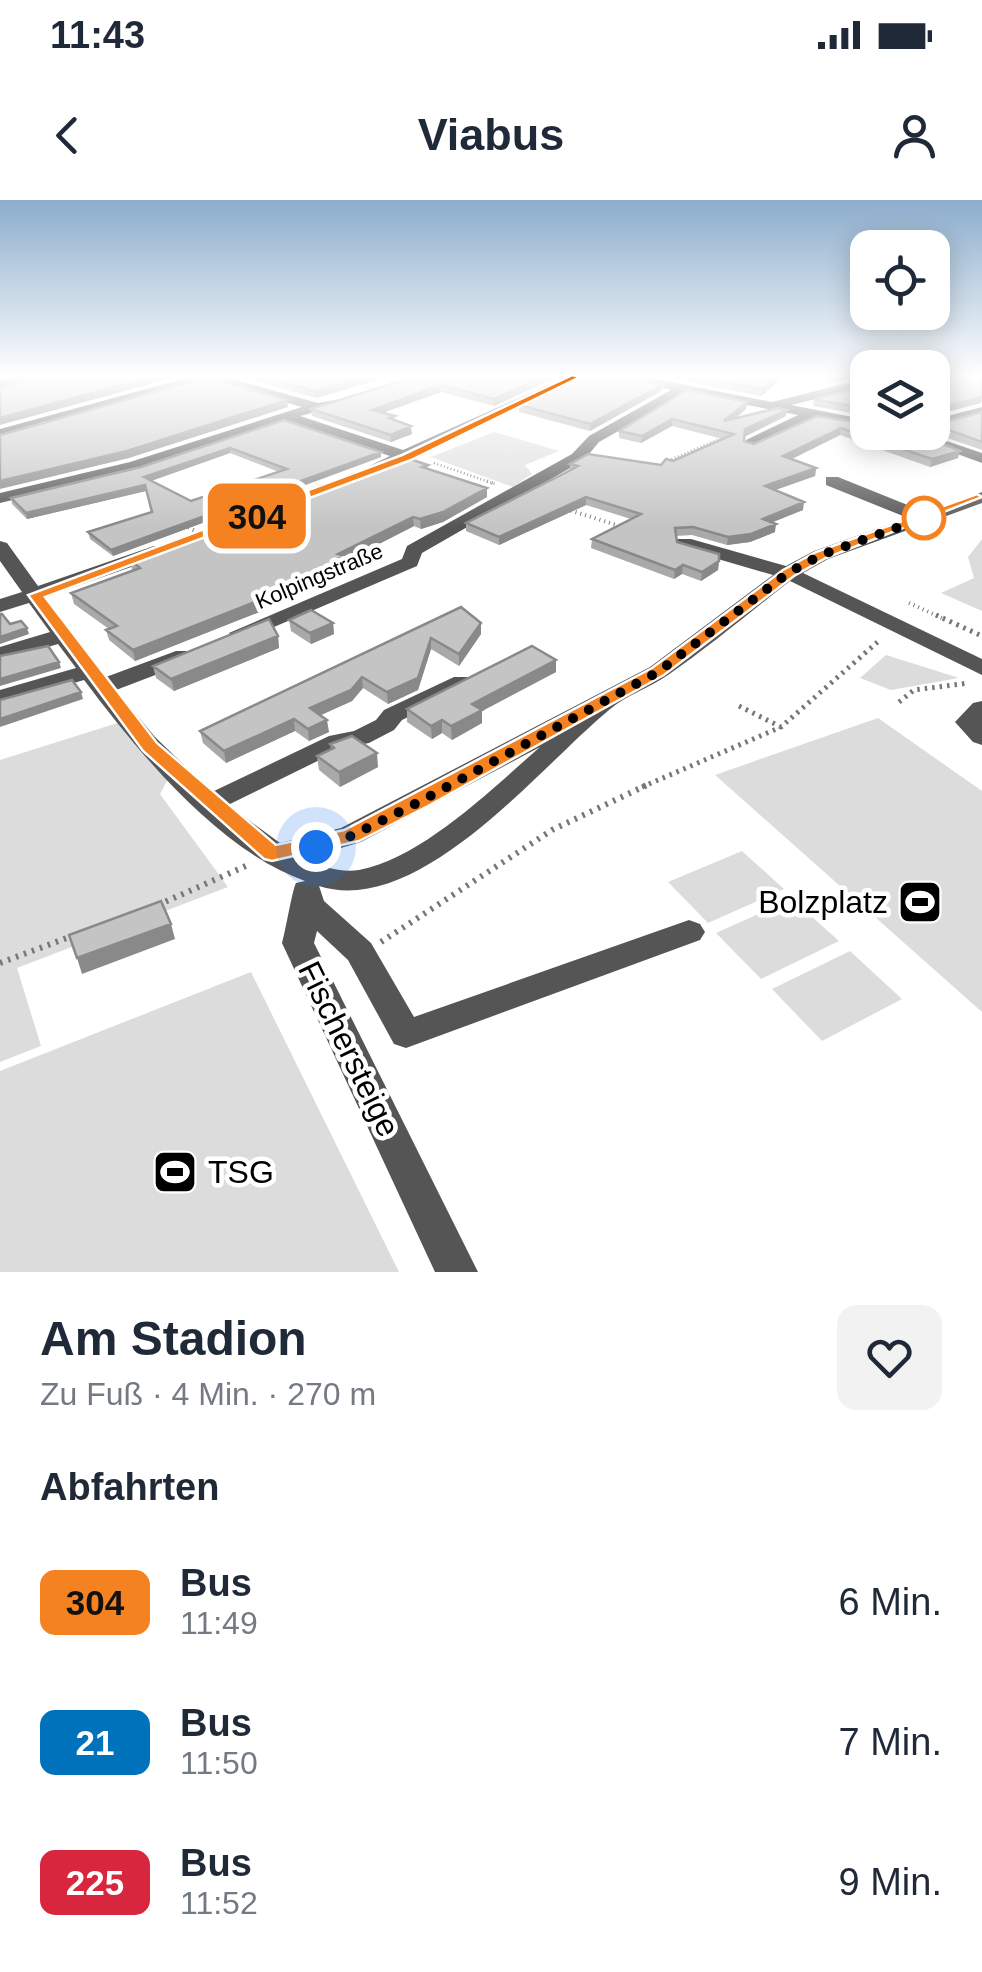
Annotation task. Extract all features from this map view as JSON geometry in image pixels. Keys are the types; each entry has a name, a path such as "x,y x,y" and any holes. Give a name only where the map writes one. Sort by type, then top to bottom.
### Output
{"street":[{"path":"0,434 25,427"},
{"path":"0,498 135,466 252,427"},
{"path":"317,427 407,458"},
{"path":"357,483 471,427"},
{"name":"Kolpingstraße","path":"0,698 97,678 210,646 410,562 414,550 592,454 585,446 615,427"},
{"path":"751,444 786,427"},
{"path":"322,446 349,438"},
{"path":"950,447 982,458"},
{"path":"832,481 924,518"},
{"path":"272,854 351,836 602,703 658,672 788,573 821,555 982,497"},
{"path":"0,606 203,535"},
{"path":"684,543 788,573 982,668"},
{"path":"0,547 150,747 307,888 360,952 406,1034 689,932"},
{"path":"0,654 64,635"},
{"path":"211,802 338,741 360,738 384,725 393,714 462,682"},
{"path":"307,888 331,881 355,881 413,858 513,784 602,703"},
{"path":"982,708 967,722 982,737"},
{"name":"Fischersteige","path":"307,888 298,943 457,1272"}],"path":[{"path":"655,466 724,437"},
{"path":"407,458 420,458 636,531"},
{"path":"236,506 257,516"},
{"path":"176,520 203,535"},
{"path":"909,603 982,636"},
{"path":"360,952 552,830 701,759 781,727 897,626"},
{"path":"898,702 914,690 982,681"},
{"path":"739,706 781,727"},
{"path":"146,909 272,854"},
{"path":"0,963 73,936"}],"shaded area":[{"path":"494,432 559,451 525,465 532,474 513,487 431,457"},
{"path":"982,539 982,611 941,593 974,578 968,557"},
{"path":"886,655 959,678 891,690 860,678"},
{"name":"Bolzplatz","path":"878,718 982,791 982,1012 715,775"},
{"path":"127,720 173,769 160,794 228,887 17,968 41,1046 0,1062 0,760"},
{"path":"742,851 784,889 708,923 668,882"},
{"path":"792,899 839,941 761,979 716,933"},
{"path":"850,951 902,999 822,1041 772,989"},
{"name":"TSG","path":"251,972 399,1272 0,1272 0,1071"}],"building":[{"path":"28,427 202,427 127,451 0,481 0,435"},
{"path":"263,427 305,427 381,452 111,550 88,532 152,512 145,485 26,513 11,498 141,467","holes":["230,448 287,469 191,501 144,477"]},
{"path":"366,427 409,427 391,435"},
{"path":"626,427 658,427 642,436 619,431"},
{"path":"705,427 749,427 745,429 744,441 754,444 792,427 850,427 850,431 841,428 783,456 816,468 765,486 804,502 763,519 776,524 751,534 728,537 693,527 675,528 677,542 719,554 719,561 702,572 683,565 675,570 592,539 641,514 586,497 499,537 466,523 578,466 570,464 588,454 661,465 666,459 673,461 734,434"},
{"path":"950,427 982,427 982,442 950,430"},
{"path":"950,447 960,451 932,459 906,450 950,450"},
{"path":"407,458 428,465 422,467 487,488 443,512 420,519 413,517 338,554 344,556 260,600 133,650 106,630 117,626 71,593 140,568 130,560"},
{"path":"461,607 481,623 459,654 431,638 418,678 387,692 362,677 351,690 310,708 327,720 308,729 294,719 224,751 200,731"},
{"path":"311,610 333,623 310,633 289,620"},
{"path":"0,614 10,624 21,621 27,628 0,637"},
{"path":"269,619 278,636 171,679 153,666"},
{"path":"48,646 59,662 0,679 0,656"},
{"path":"532,646 556,660 472,704 482,710 451,726 442,720 431,726 407,709"},
{"path":"72,680 81,692 0,719 0,700"},
{"path":"352,736 377,753 339,772 317,756 334,748 330,744"},
{"path":"161,901 171,924 77,958 69,935"}],"bus line":[{"name":"304","path":"473,427 407,458 257,516 36,595 150,747 272,854 351,836 658,672 788,573 821,555 982,497"}],"place":[{"name":"Bolzplatz","path":"920,902"},
{"name":"TSG","path":"175,1172"}],"route":[{"path":"316,847 351,836 421,801 658,672 788,573 821,555 924,518"}]}
